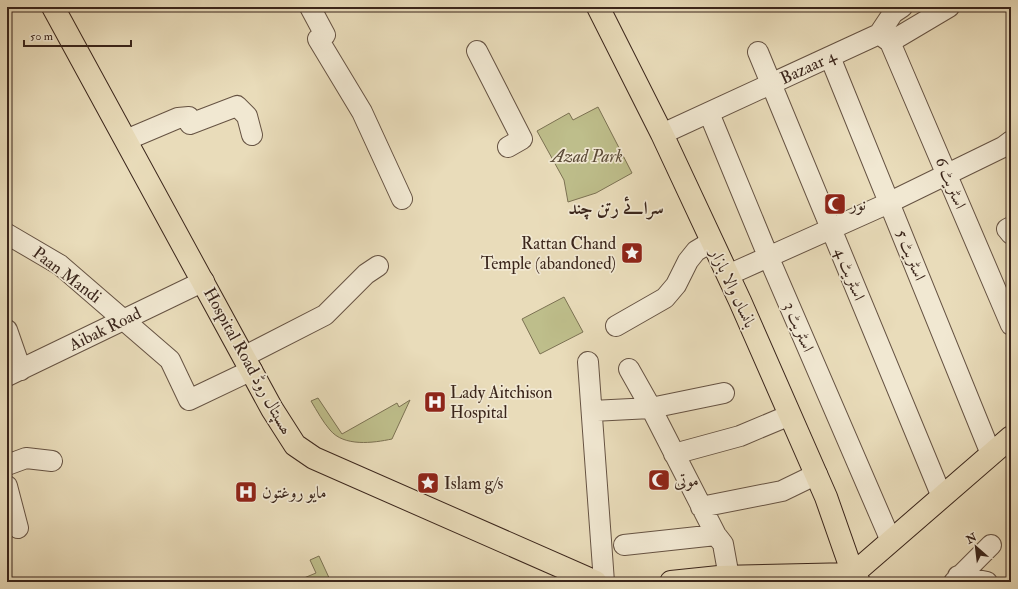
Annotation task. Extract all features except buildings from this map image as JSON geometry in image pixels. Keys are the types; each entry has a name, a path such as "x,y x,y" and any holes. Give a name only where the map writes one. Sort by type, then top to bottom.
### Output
{"main road":[{"name":"Hospital Road ھسپتال روڈ","path":"53,7 204,281 272,409 295,445 314,458 596,582"},
{"name":"بانساں والا بازار","path":"598,7 662,134 711,242 728,275 816,474 858,580"},
{"path":"671,582 729,577 858,580 891,541 1011,437"}],"street":[{"path":"310,7 325,35 318,40 362,112 402,199"},
{"path":"884,38 893,13 902,7"},
{"name":"Bazaar 4","path":"662,134 830,56 884,38 949,7"},
{"name":"اسٹریٹ 6","path":"884,38 947,174 1011,325"},
{"path":"477,51 522,139 508,147"},
{"name":"اسٹریٹ 4","path":"758,52 942,497"},
{"name":"اسٹریٹ 5","path":"830,56 991,454"},
{"path":"126,140 178,118 189,117 190,124 237,106 247,116 252,135"},
{"name":"اسٹریٹ 3","path":"708,113 891,541"},
{"path":"728,275 890,202 1003,147 1011,141"},
{"path":"1011,227 1007,229 1011,234"},
{"name":"Paan Mandi","path":"7,234 60,265 170,360 190,400 248,363"},
{"path":"616,326 664,298 676,285 688,261 696,251 711,242"},
{"path":"248,363 325,315 366,274 378,266"},
{"name":"Aibak Road","path":"14,373 204,281"},
{"path":"7,330 14,373"},
{"path":"588,362 604,582"},
{"path":"629,369 651,408 716,535 723,544 729,577"},
{"path":"592,411 651,408 724,393"},
{"path":"674,454 740,436 790,415"},
{"path":"7,465 26,458 52,461"},
{"path":"701,507 782,491 816,474"},
{"path":"7,486 18,528"},
{"path":"624,545 716,535"},
{"path":"956,579 991,545"},
{"path":"956,579 987,582"}],"green space":[{"name":"Azad Park","path":"598,107 632,173 596,193 568,202 564,180 537,131 569,113 573,120"},
{"path":"564,297 583,332 540,354 522,319"},
{"path":"318,398 342,434 397,403 399,407 410,400 392,439 376,442 359,442 343,439 330,430 322,420 311,401"},
{"path":"319,556 331,582 306,582 304,578 316,573 310,560"}],"place":[{"name":"نور","path":"835,204"},
{"name":"Rattan Chand Temple (abandoned)","path":"632,253"},
{"name":"Lady Aitchison Hospital","path":"435,402"},
{"name":"موتی","path":"659,480"},
{"name":"Islam g/s","path":"428,483"},
{"name":"مایو روغتون","path":"246,492"}],"district":[{"name":"سرائے رتن چند","path":"616,208"}]}
